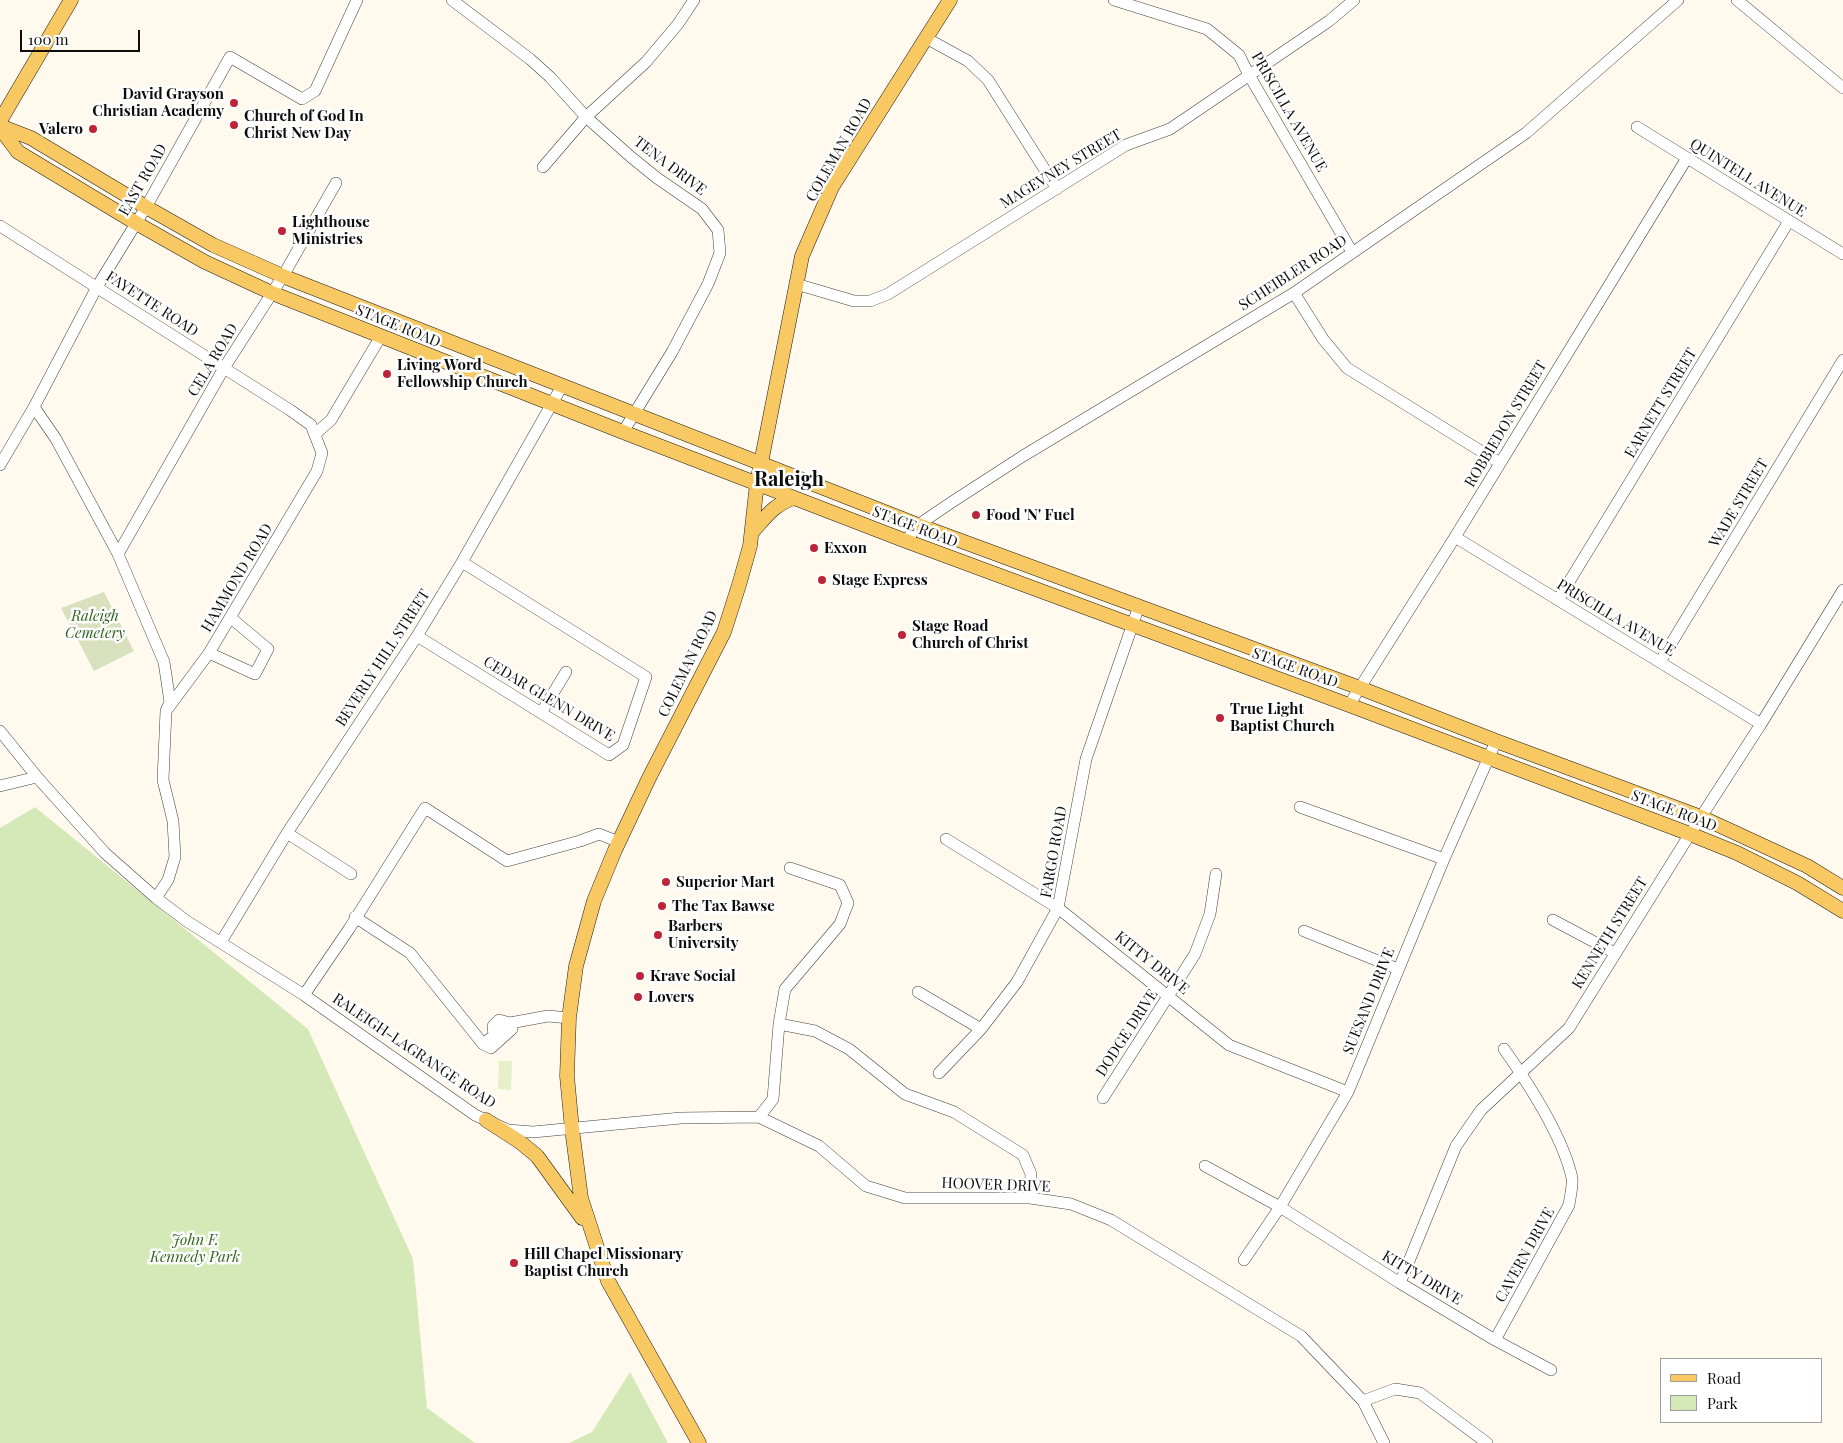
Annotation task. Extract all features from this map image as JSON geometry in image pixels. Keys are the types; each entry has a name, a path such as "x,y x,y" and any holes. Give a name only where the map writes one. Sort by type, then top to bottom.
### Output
{"main road":[{"path":"0,121 71,0"},
{"name":"COLEMAN ROAD","path":"572,1128 567,1076 569,1018 576,966 594,901 619,842 724,632 739,585 752,532 757,483 802,256 832,187 950,0"},
{"name":"STAGE ROAD","path":"0,127 31,138 213,245 283,276 918,525 1360,688 1701,817 1807,866 1843,888"},
{"name":"STAGE ROAD","path":"0,127 18,152 205,262 272,293 552,405 906,541 1690,834 1797,883 1843,911"},
{"path":"752,532 781,502 794,498"},
{"path":"486,1120 520,1142 537,1156 591,1230"},
{"path":"572,1128 581,1198 608,1281 698,1443"}],"street":[{"name":"EAST ROAD","path":"0,464 34,406 97,287 146,207 230,57 302,99 315,91 357,0"},
{"name":"TENA DRIVE","path":"452,0 550,77 586,118 657,178 702,209 718,230 720,252 708,284 672,352 623,432"},
{"path":"543,167 586,118 646,62 678,24 694,0"},
{"name":"PRISCILLA AVENUE","path":"1114,0 1206,29 1239,55 1352,252"},
{"name":"MAGEVNEY STREET","path":"796,284 854,301 870,301 888,294 1126,145 1170,129 1329,20 1354,0"},
{"name":"SCHEIBLER ROAD","path":"906,541 918,525 1011,464 1294,293 1526,133 1678,0"},
{"path":"1737,0 1843,88"},
{"path":"926,38 968,61 988,80 1057,189"},
{"name":"QUINTELL AVENUE","path":"1637,127 1843,254"},
{"name":"ROBBIEDON STREET","path":"1349,705 1455,537 1687,158"},
{"name":"CELA ROAD","path":"118,554 224,368 283,276 336,183"},
{"name":"EARNETT STREET","path":"1558,600 1789,221"},
{"name":"FAYETTE ROAD","path":"0,226 290,410 311,425 322,453"},
{"path":"1294,293 1322,339 1347,368 1500,463"},
{"path":"315,434 331,420 381,336"},
{"name":"WADE STREET","path":"1660,662 1843,360"},
{"name":"BEVERLY HILL STREET","path":"221,942 287,834 462,562 562,386"},
{"path":"34,406 56,439 118,554 164,662 170,702 166,711 163,780 173,821 175,857 168,880 156,898"},
{"name":"HAMMOND ROAD","path":"166,711 209,653 231,618 317,471 322,453"},
{"name":"PRISCILLA AVENUE","path":"1455,537 1761,724"},
{"name":"CEDAR GLENN DRIVE","path":"416,636 609,755 623,745 646,677 462,562"},
{"name":"KENNETH STREET","path":"1400,1283 1456,1146 1481,1110 1569,1028 1761,724 1843,590"},
{"name":"FARGO ROAD","path":"940,1073 981,1028 1017,982 1058,908 1086,759 1139,606"},
{"path":"209,653 255,674 268,649 231,618"},
{"path":"541,713 566,672"},
{"name":"RALEIGH-LAGRANGE ROAD","path":"0,731 37,777 104,853 156,898 188,922 304,995 475,1115 508,1130 533,1132 572,1128"},
{"name":"SUESAND DRIVE","path":"1244,1260 1280,1207 1348,1092 1444,859 1496,741"},
{"path":"0,786 37,777"},
{"path":"1300,807 1444,859"},
{"path":"304,995 349,929 424,808 507,861 599,834 619,842"},
{"path":"287,834 351,874"},
{"name":"KITTY DRIVE","path":"946,839 1058,908 1229,1045 1348,1092"},
{"path":"759,1117 774,1099 779,1024 785,989 840,924 848,903 840,885 790,868"},
{"name":"DODGE DRIVE","path":"1102,1098 1195,954 1210,914 1216,874"},
{"path":"355,917 410,953 483,1044 490,1048 500,1041 512,1029 510,1022"},
{"path":"1553,920 1615,953"},
{"path":"1304,931 1398,969"},
{"path":"918,992 981,1028"},
{"path":"483,1044 494,1035 493,1026 499,1020 510,1022 548,1016 569,1018"},
{"path":"779,1024 815,1031 841,1044 905,1094 954,1112 1023,1155 1031,1174 1030,1198"},
{"name":"CAVERN DRIVE","path":"1496,1340 1569,1205 1572,1180 1561,1145 1521,1073 1504,1049"},
{"name":"HOOVER DRIVE","path":"572,1128 681,1118 759,1117 819,1146 866,1186 905,1198 1030,1198 1071,1204 1111,1220 1301,1336 1363,1401 1384,1443"},
{"name":"KITTY DRIVE","path":"1205,1166 1280,1207 1400,1283 1550,1370"},
{"path":"1363,1401 1395,1389 1420,1394 1487,1443"}],"green space":[{"name":"Raleigh Cemetery","path":"104,592 134,651 94,671 61,608"},
{"name":"John F. Kennedy Park","path":"35,807 308,1029 413,1259 427,1408 475,1443 0,1443 0,828"},
{"path":"499,1061 512,1061 511,1090 498,1089"},
{"path":"630,1372 668,1443 569,1443 592,1432"}],"place":[{"name":"David Grayson Christian Academy","path":"234,103"},
{"name":"Church of God In Christ New Day","path":"234,125"},
{"name":"Valero","path":"93,129"},
{"name":"Lighthouse Ministries","path":"282,231"},
{"name":"Living Word Fellowship Church","path":"387,374"},
{"name":"Food 'N' Fuel","path":"976,515"},
{"name":"Exxon","path":"814,548"},
{"name":"Stage Express","path":"822,580"},
{"name":"Stage Road Church of Christ","path":"902,635"},
{"name":"True Light Baptist Church","path":"1220,718"},
{"name":"Superior Mart","path":"666,882"},
{"name":"The Tax Bawse","path":"662,906"},
{"name":"Barbers University","path":"658,935"},
{"name":"Krave Social","path":"640,976"},
{"name":"Lovers","path":"638,997"},
{"name":"Hill Chapel Missionary Baptist Church","path":"514,1263"}],"district":[{"name":"Raleigh","path":"789,480"}]}
